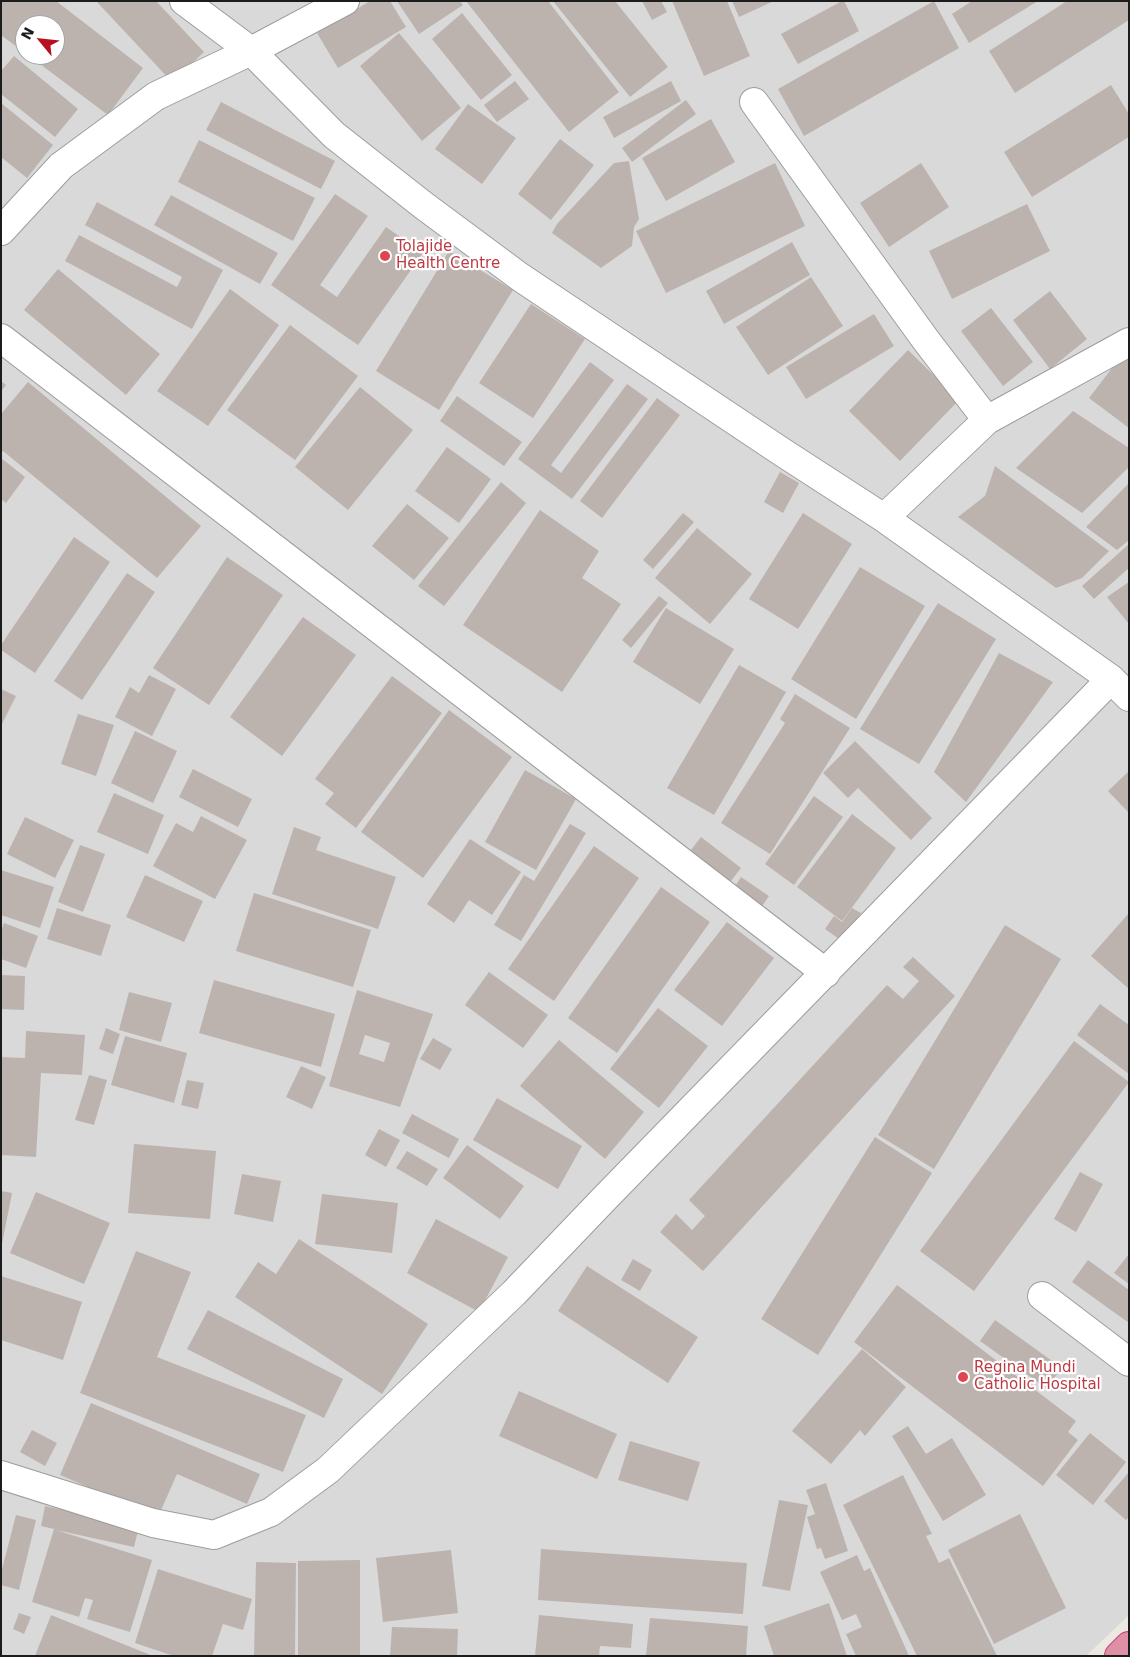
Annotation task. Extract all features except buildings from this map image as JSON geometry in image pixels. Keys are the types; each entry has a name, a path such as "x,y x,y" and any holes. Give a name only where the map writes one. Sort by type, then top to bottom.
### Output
{"highway":[{"path":"1119,1656 1129,1646"}],"street":[{"path":"1,1475 153,1523 214,1535 271,1512 328,1470 508,1300 826,973 1120,688 884,518 512,272 334,135 251,51 184,1"},
{"path":"1,231 61,166 156,96 251,51 345,1"},
{"path":"754,102 925,339 987,420"},
{"path":"1,338 826,973"},
{"path":"884,518 987,420 1129,342"},
{"path":"1042,1296 1129,1362"}],"shaded area":[{"path":"1,1 1129,1 1129,1615 1086,1656 1,1656"}],"place":[{"name":"Tolajide Health Centre","path":"385,256"},
{"name":"Regina Mundi Catholic Hospital","path":"963,1377"}]}
